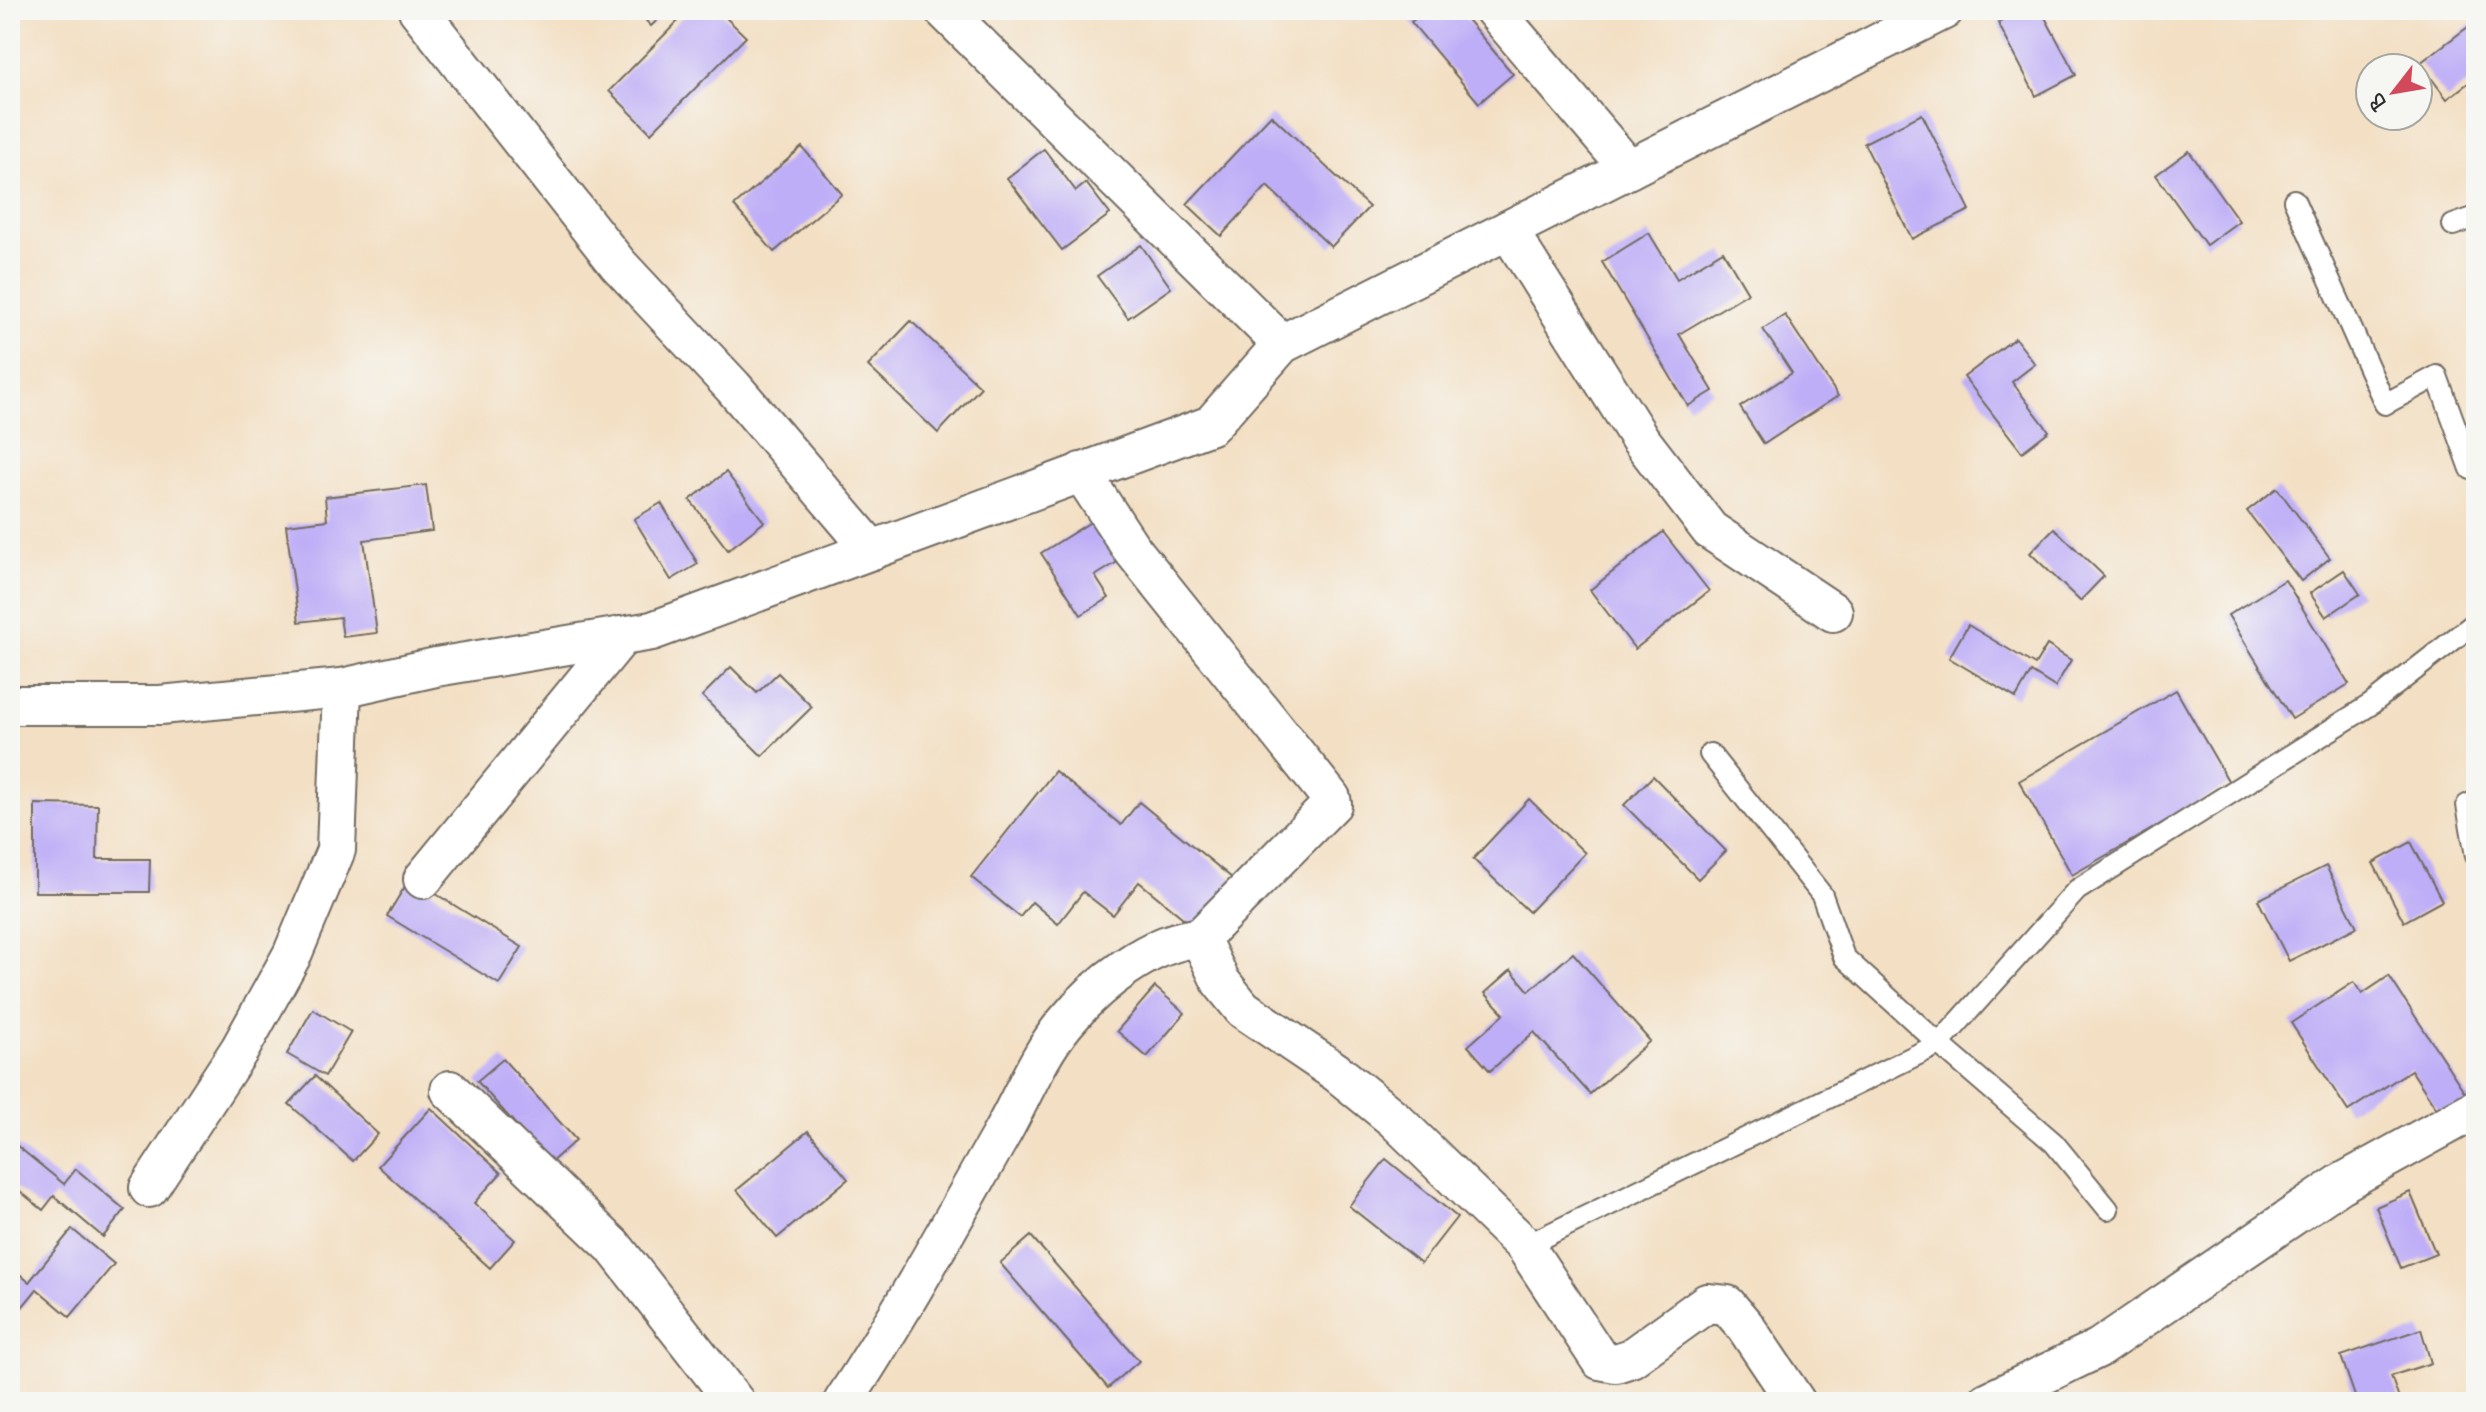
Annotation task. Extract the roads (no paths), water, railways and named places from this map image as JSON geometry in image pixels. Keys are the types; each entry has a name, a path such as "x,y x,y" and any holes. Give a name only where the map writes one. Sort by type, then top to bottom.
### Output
{"street":[{"path":"944,10 1282,344"},
{"path":"1494,10 1629,169"},
{"path":"10,705 160,705 342,688 436,667 652,631 1211,425 1282,344 1944,10"},
{"path":"438,17 618,264 733,387 872,550"},
{"path":"1508,230 1640,439 1710,530 1833,612"},
{"path":"843,1402 891,1329 1009,1121 1044,1051 1059,1031 1115,973 1179,939 1200,938 1332,804 1331,798 1131,548 1081,472"},
{"path":"423,879 622,636"},
{"path":"149,1188 240,1049 292,955 336,850 342,688"},
{"path":"1200,938 1221,982 1243,1009 1336,1072 1394,1119 1525,1246 1600,1360 1616,1363 1631,1358 1707,1303 1727,1305 1745,1326 1796,1402"},
{"path":"450,1090 613,1246 735,1402"},
{"path":"1987,1402 2099,1348 2340,1184 2476,1109"}],"lane":[{"path":"2294,200 2385,404 2437,376 2471,469 2476,468"},
{"path":"2453,225 2476,217"},
{"path":"1525,1246 1939,1044 2077,890 2370,705 2476,622"},
{"path":"1710,754 1822,895 1844,957 2054,1143 2108,1209"},
{"path":"2476,801 2467,805 2476,856"}]}
